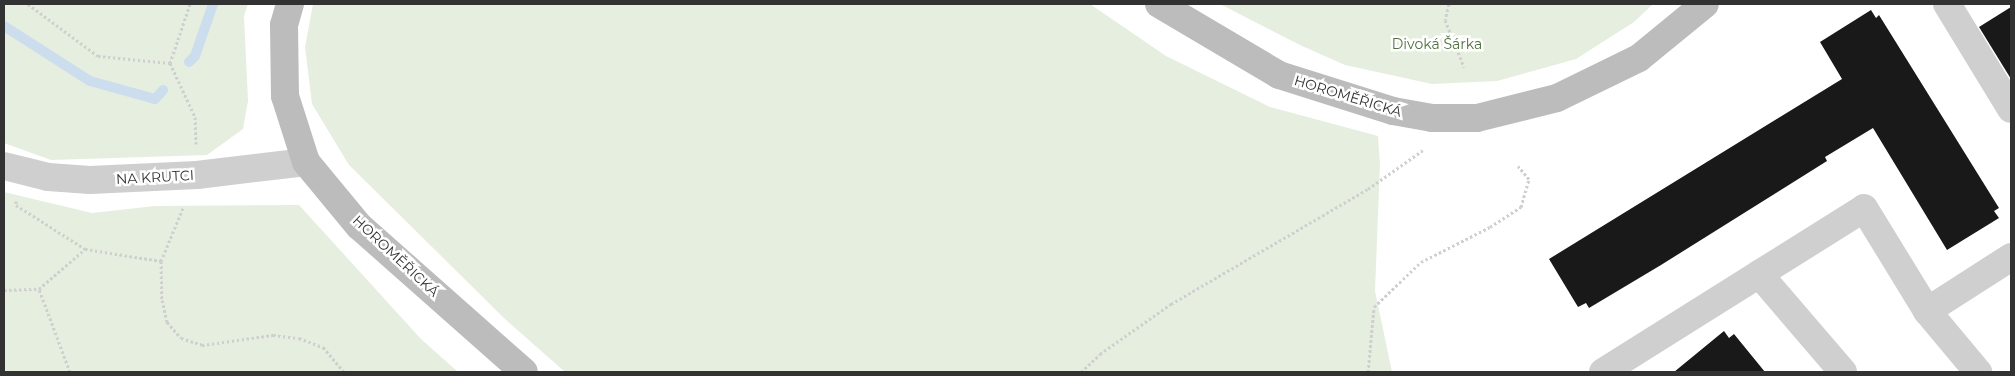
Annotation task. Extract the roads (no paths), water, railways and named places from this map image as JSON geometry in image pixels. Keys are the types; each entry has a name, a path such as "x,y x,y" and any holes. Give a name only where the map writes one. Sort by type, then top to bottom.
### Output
{"main road":[{"name":"HOROMĚŘICKÁ","path":"290,4 284,24 285,96 306,162 360,226 524,372"},
{"name":"HOROMĚŘICKÁ","path":"1159,4 1279,75 1393,111 1432,118 1477,118 1557,98 1639,58 1705,4"}],"street":[{"path":"1947,4 2011,109"},
{"name":"NA KRUTCI","path":"9,168 48,177 90,180 197,175 306,162"},
{"path":"1603,372 1864,208 1927,311 1978,372"},
{"path":"1927,311 2011,257"},
{"path":"1759,274 1842,372"}],"waterway":[{"path":"189,62 195,56 213,4"},
{"path":"4,26 90,81 155,99 163,90"}],"park label":[{"name":"Divoká Šárka","path":"1437,44"}]}
